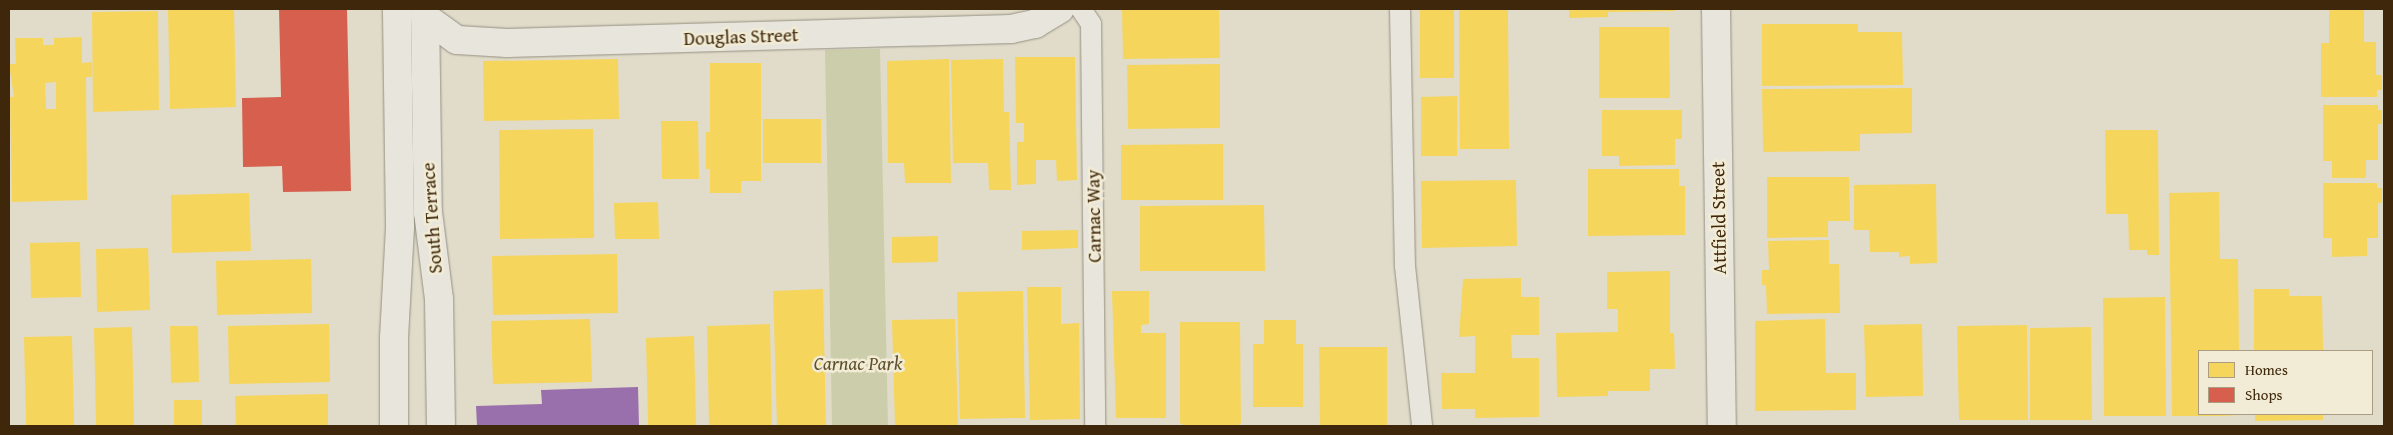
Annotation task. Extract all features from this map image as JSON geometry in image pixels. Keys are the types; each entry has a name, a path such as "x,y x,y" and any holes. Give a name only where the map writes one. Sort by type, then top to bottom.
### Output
{"street":[{"name":"South Terrace","path":"394,426 394,338 400,227 397,9"},
{"name":"Douglas Street","path":"425,13 457,40 507,43 1011,29 1035,24 1060,9"},
{"name":"Attfield Street","path":"1716,9 1722,426"},
{"name":"South Terrace","path":"425,13 428,212 439,300 441,426"}],"lane":[{"name":"Carnac Way","path":"1082,9 1091,24 1095,426"},
{"path":"1400,9 1405,266 1422,426"}],"green space":[{"name":"Carnac Park","path":"880,49 888,426 832,426 825,50"}],"building: Homes":[{"path":"168,9 234,9 236,107 170,109"},
{"path":"1122,9 1219,9 1220,58 1123,59"},
{"path":"1420,9 1454,9 1454,78 1420,78"},
{"path":"1459,9 1508,9 1509,149 1460,149"},
{"path":"1569,9 1675,9 1675,11 1608,12 1608,17 1569,18"},
{"path":"2329,9 2364,9 2364,42 2376,42 2376,75 2382,75 2382,90 2377,90 2377,97 2321,97 2321,43 2329,43"},
{"path":"158,11 159,110 93,112 92,12"},
{"path":"1762,24 1858,24 1858,32 1902,32 1903,85 1762,86"},
{"path":"1599,27 1669,27 1670,98 1599,98"},
{"path":"82,37 82,63 92,62 92,77 86,77 87,200 12,202 10,97 14,97 9,64 16,64 15,38 43,38 43,45 54,45 54,38","holes":["56,82 56,109 46,109 45,83"]},
{"path":"1015,57 1075,57 1077,180 1057,181 1056,160 1036,160 1036,184 1017,185 1017,142 1024,142 1024,123 1016,123"},
{"path":"618,59 619,119 484,121 483,61"},
{"path":"949,59 951,183 905,183 904,163 888,163 887,61"},
{"path":"1003,59 1004,112 1009,112 1011,190 989,190 988,163 953,163 951,60"},
{"path":"710,63 761,63 761,181 741,181 741,193 710,193 710,169 706,169 706,132 710,132"},
{"path":"1220,64 1220,128 1128,129 1127,65"},
{"path":"1912,88 1912,133 1860,134 1860,151 1763,152 1762,89"},
{"path":"1457,96 1457,156 1421,156 1421,97"},
{"path":"2323,105 2378,105 2378,110 2382,110 2382,124 2378,124 2378,160 2366,160 2366,178 2332,178 2332,161 2323,161"},
{"path":"1602,110 1682,110 1682,139 1675,139 1675,165 1619,166 1619,156 1602,156"},
{"path":"763,119 821,119 821,163 763,163"},
{"path":"661,121 698,121 699,179 662,179"},
{"path":"593,129 594,238 500,239 499,130"},
{"path":"2105,130 2158,130 2159,255 2147,255 2147,250 2129,250 2128,214 2106,214"},
{"path":"1223,144 1223,200 1121,200 1121,145"},
{"path":"1588,169 1679,169 1679,186 1685,186 1685,235 1588,236"},
{"path":"1767,177 1849,177 1850,221 1828,221 1828,237 1767,238"},
{"path":"1516,180 1517,246 1422,248 1421,181"},
{"path":"2323,183 2377,183 2377,188 2382,188 2382,203 2378,203 2378,238 2367,238 2367,256 2332,257 2332,238 2323,238"},
{"path":"1936,184 1937,263 1910,264 1910,256 1899,257 1899,252 1870,252 1869,230 1854,230 1854,185"},
{"path":"2219,192 2220,259 2238,259 2239,350 2198,350 2198,415 2240,416 2172,416 2169,193"},
{"path":"249,193 251,251 172,253 171,195"},
{"path":"658,202 659,239 615,239 614,203"},
{"path":"1264,205 1265,271 1140,271 1140,206"},
{"path":"1078,230 1078,248 1022,250 1022,231"},
{"path":"938,236 938,262 892,263 892,237"},
{"path":"1829,240 1829,264 1839,264 1840,313 1767,314 1766,285 1762,285 1762,270 1769,270 1768,241"},
{"path":"80,242 81,297 31,298 30,243"},
{"path":"148,248 150,310 97,312 96,249"},
{"path":"617,254 618,313 493,315 492,256"},
{"path":"311,259 312,313 217,315 216,261"},
{"path":"1670,271 1670,333 1674,333 1675,369 1650,369 1650,391 1608,391 1608,396 1557,397 1556,333 1618,332 1618,309 1607,309 1607,272"},
{"path":"1521,278 1521,297 1539,297 1539,335 1511,335 1512,358 1539,358 1539,417 1475,418 1475,409 1442,409 1441,373 1475,373 1475,336 1459,337 1463,279"},
{"path":"1027,287 1061,287 1061,324 1079,323 1080,419 1030,420"},
{"path":"823,289 826,426 777,426 773,291"},
{"path":"2254,289 2289,289 2289,296 2322,296 2323,350 2254,350"},
{"path":"1023,291 1025,418 960,419 957,292"},
{"path":"1112,291 1149,291 1149,324 1141,325 1141,333 1166,333 1166,418 1116,418"},
{"path":"2165,297 2166,416 2104,416 2103,298"},
{"path":"590,319 592,382 493,384 491,321"},
{"path":"955,319 958,426 895,426 892,320"},
{"path":"1825,319 1826,373 1856,373 1856,410 1755,411 1755,321"},
{"path":"1264,320 1296,320 1296,344 1303,344 1303,407 1253,407 1253,344 1264,344"},
{"path":"1180,322 1240,322 1241,423 1238,426 1185,426 1180,423"},
{"path":"329,324 330,382 229,384 228,326"},
{"path":"770,324 772,426 709,426 707,326"},
{"path":"1922,324 1923,396 1866,397 1864,325"},
{"path":"2027,325 2028,420 1959,420 1957,326"},
{"path":"170,326 198,326 199,382 171,383"},
{"path":"132,327 134,426 96,426 94,328"},
{"path":"2091,327 2092,420 2030,420 2030,328"},
{"path":"72,336 74,426 26,426 24,337"},
{"path":"694,336 696,426 648,426 646,338"},
{"path":"1319,347 1387,347 1387,426 1320,426"},
{"path":"328,394 328,426 236,426 235,396"},
{"path":"174,400 202,400 202,426 174,426"},
{"path":"2255,415 2323,415 2323,420 2255,421"}],"building: Shops":[{"path":"279,9 347,9 351,191 283,192 282,166 243,167 242,98 281,97"}],"building: Offices":[{"path":"638,387 639,426 477,426 476,406 542,404 541,390"}]}
